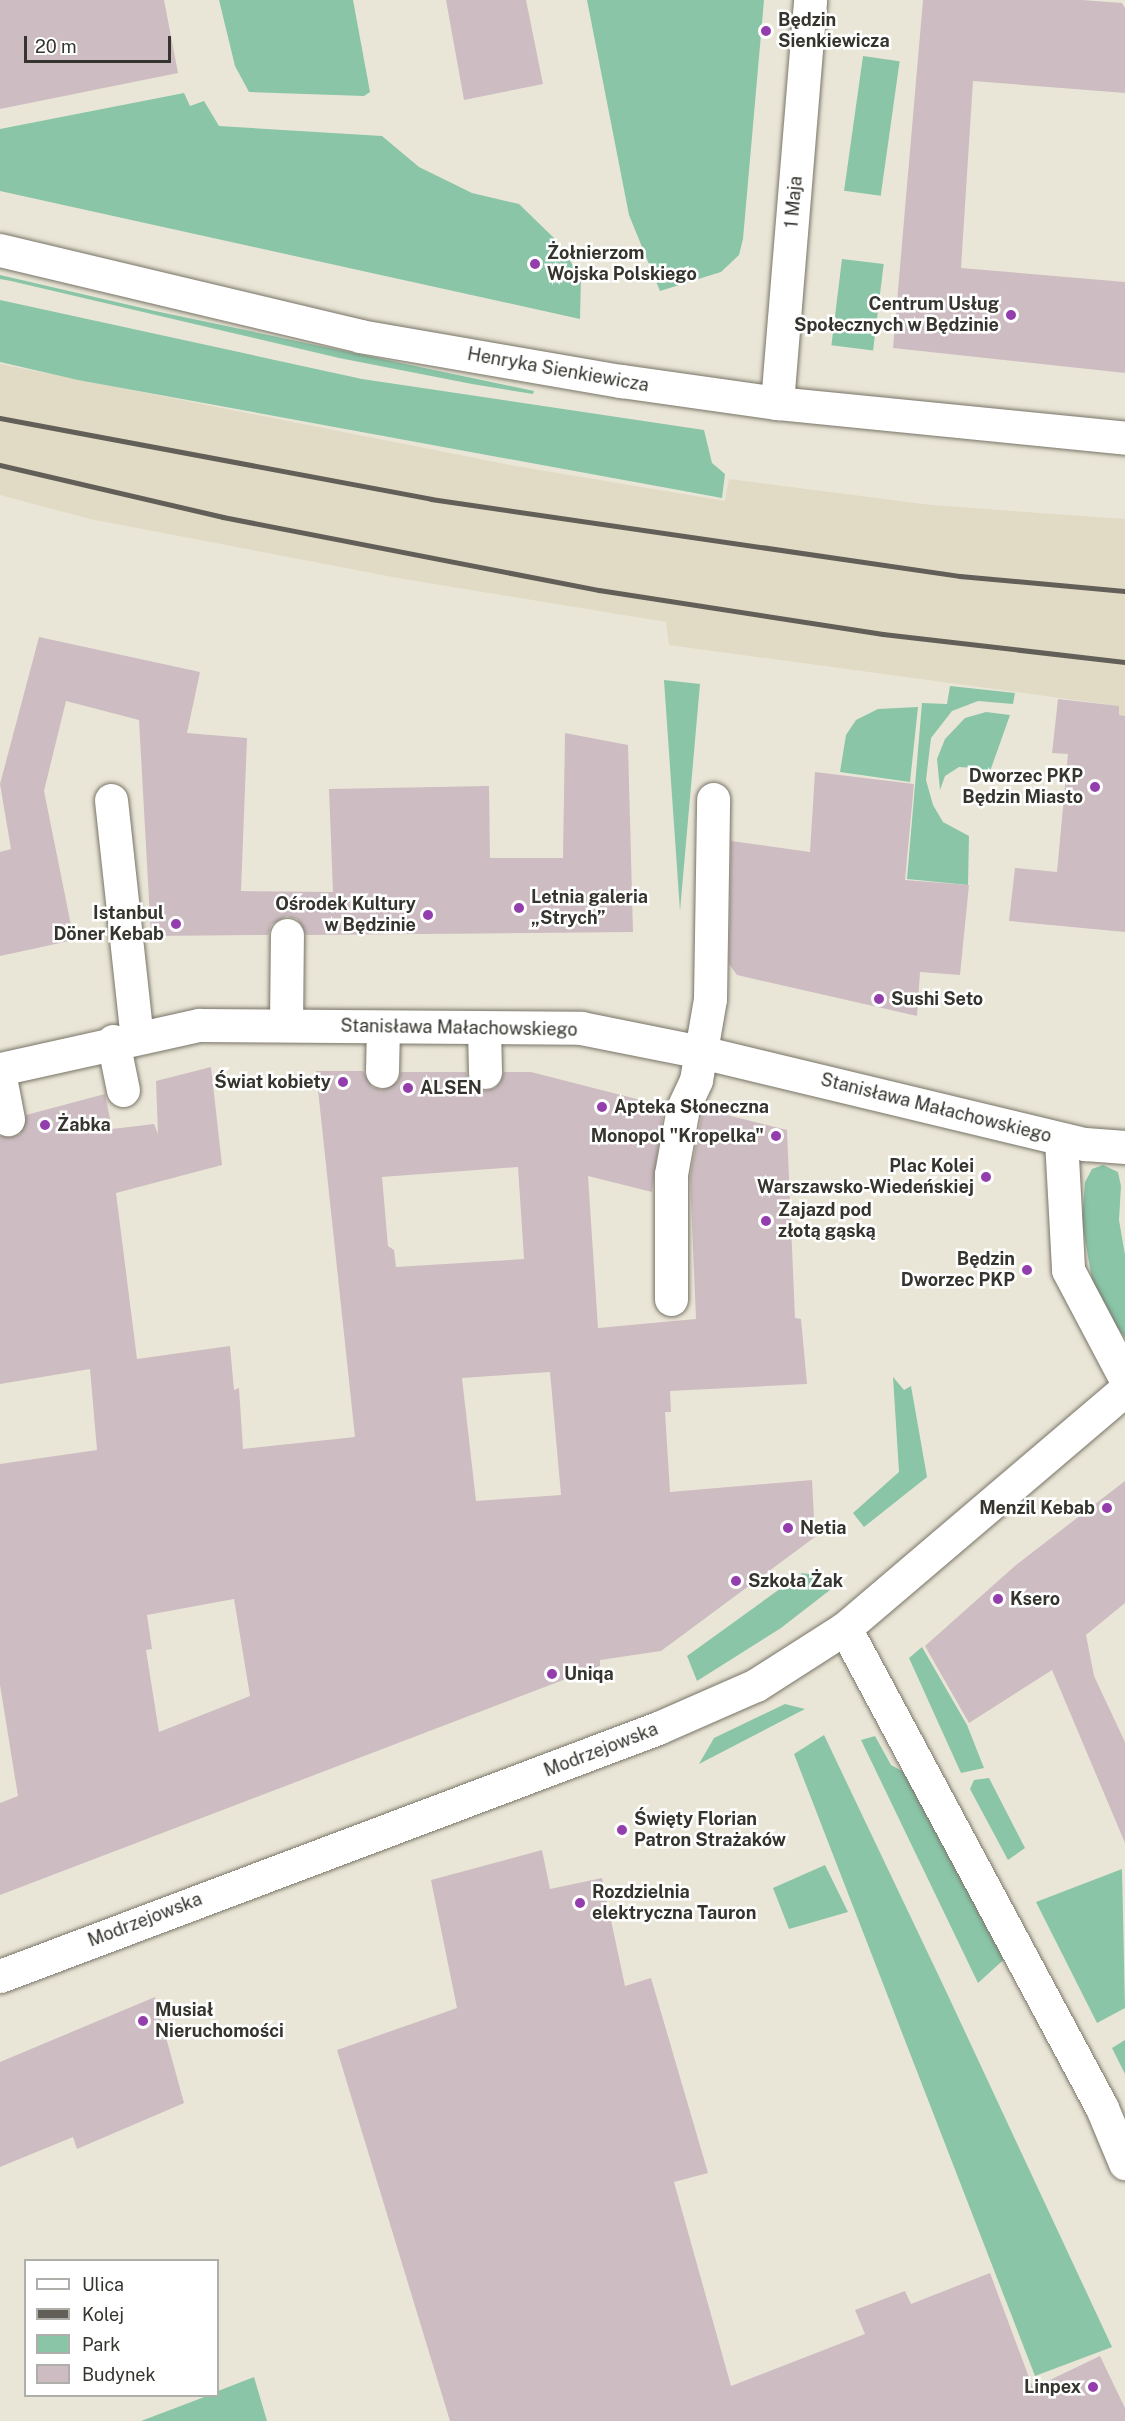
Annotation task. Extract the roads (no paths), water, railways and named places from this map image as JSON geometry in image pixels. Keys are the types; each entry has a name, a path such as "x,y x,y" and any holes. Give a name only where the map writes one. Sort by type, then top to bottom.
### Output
{"street":[{"name":"1 Maja","path":"777,403 810,0"},
{"name":"Henryka Sienkiewicza","path":"0,250 360,336 777,403 1125,438"},
{"path":"671,1299 671,1174 683,1108 696,1080 710,999 713,799"},
{"path":"111,800 125,1040 123,1090"},
{"path":"286,1025 287,935"},
{"name":"Stanisława Małachowskiego","path":"0,1069 199,1025 580,1028 701,1052 1061,1139 1125,1147"},
{"path":"382,1071 383,1027"},
{"path":"484,1028 485,1072"},
{"path":"0,1077 8,1119"},
{"path":"1061,1139 1068,1270 1125,1378"},
{"name":"Modrzejowska","path":"0,1976 658,1728 756,1685 845,1628 1125,1390"},
{"path":"845,1628 1102,2108 1125,2163"}],"railway":[{"path":"0,418 431,499 960,576 1125,591"},
{"path":"0,465 223,517 599,590 883,634 1125,662"}],"place":[{"name":"Będzin Sienkiewicza","path":"766,31"},
{"name":"Żołnierzom Wojska Polskiego","path":"535,264"},
{"name":"Centrum Usług Społecznych w Będzinie","path":"1011,315"},
{"name":"Dworzec PKP Będzin Miasto","path":"1095,787"},
{"name":"Letnia galeria „Strych”","path":"519,908"},
{"name":"Ośrodek Kultury w Będzinie","path":"428,915"},
{"name":"Istanbul Döner Kebab","path":"176,924"},
{"name":"Sushi Seto","path":"879,999"},
{"name":"Świat kobiety","path":"343,1082"},
{"name":"ALSEN","path":"408,1088"},
{"name":"Apteka Słoneczna","path":"602,1107"},
{"name":"Żabka","path":"45,1125"},
{"name":"Monopol \"Kropelka\"","path":"776,1136"},
{"name":"Plac Kolei Warszawsko-Wiedeńskiej","path":"986,1177"},
{"name":"Zajazd pod złotą gąską","path":"766,1221"},
{"name":"Będzin Dworzec PKP","path":"1027,1270"},
{"name":"Menzil Kebab","path":"1107,1508"},
{"name":"Netia","path":"788,1528"},
{"name":"Szkoła Żak","path":"736,1581"},
{"name":"Ksero","path":"998,1599"},
{"name":"Uniqa","path":"552,1674"},
{"name":"Święty Florian Patron Strażaków","path":"622,1830"},
{"name":"Rozdzielnia elektryczna Tauron","path":"580,1903"},
{"name":"Musiał Nieruchomości","path":"143,2021"},
{"name":"Linpex","path":"1093,2387"}]}
